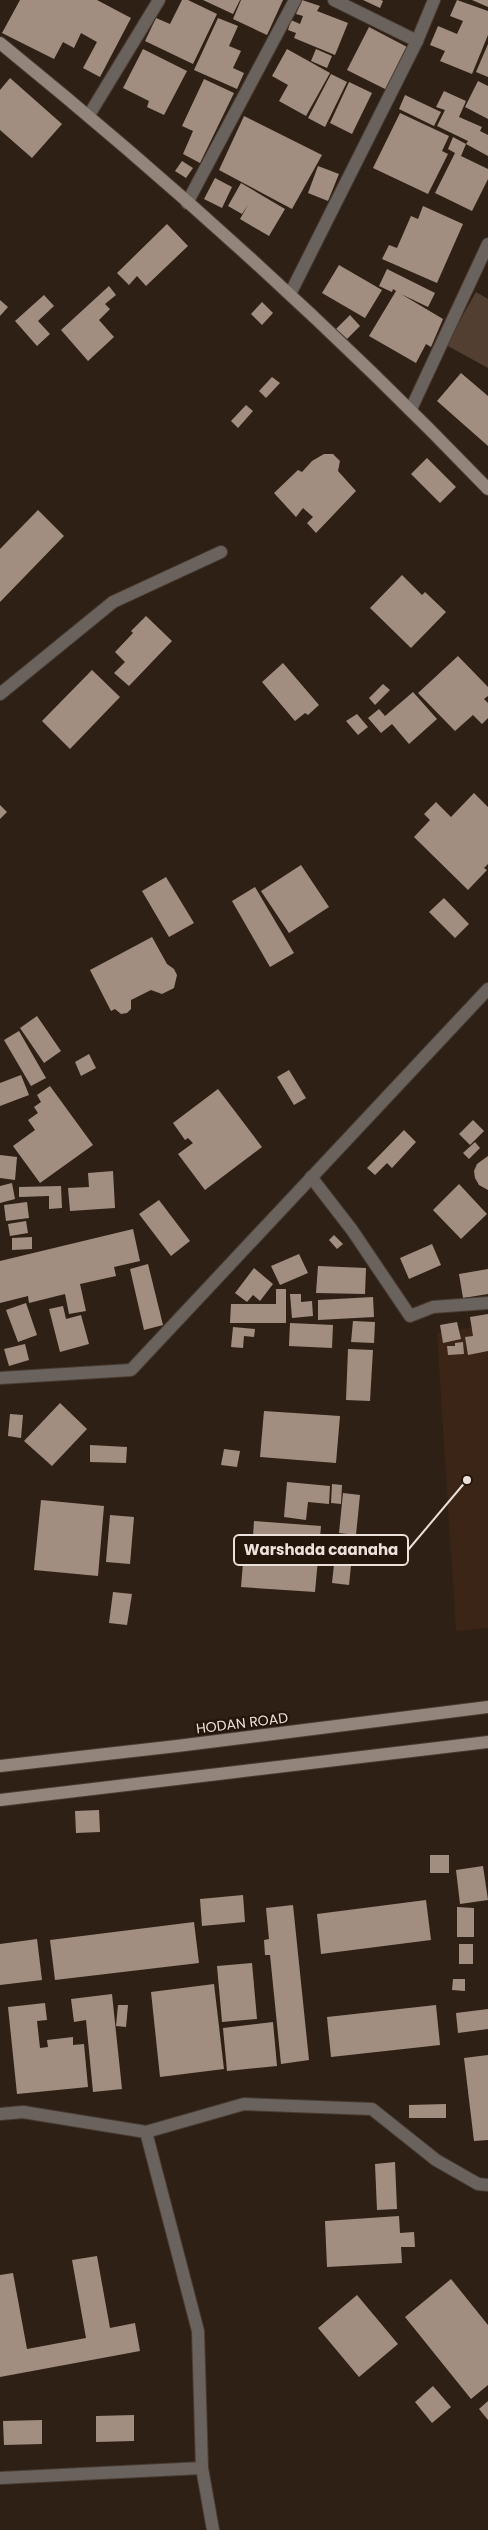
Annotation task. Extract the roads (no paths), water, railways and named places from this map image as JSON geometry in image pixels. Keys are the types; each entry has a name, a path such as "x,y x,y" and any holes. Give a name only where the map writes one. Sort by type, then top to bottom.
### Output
{"main road":[{"path":"0,43 89,116 290,294 411,409 488,488"},
{"name":"HODAN ROAD","path":"0,1766 178,1746 488,1706"},
{"path":"0,1800 488,1742"}],"street":[{"path":"89,116 159,0"},
{"path":"187,203 295,0"},
{"path":"334,0 418,41"},
{"path":"290,294 418,41 434,0"},
{"path":"411,409 488,244"},
{"path":"0,694 113,602 221,552"},
{"path":"0,1378 131,1370 488,988"},
{"path":"311,1177 352,1230 410,1316 433,1307 488,1303"},
{"path":"0,2114 23,2112 146,2132 244,2104 372,2109 436,2160 478,2184 488,2185"},
{"path":"146,2132 198,2331 202,2468 213,2530"},
{"path":"0,2478 202,2468"}],"place":[{"name":"Warshada caanaha","path":"467,1480"}]}
